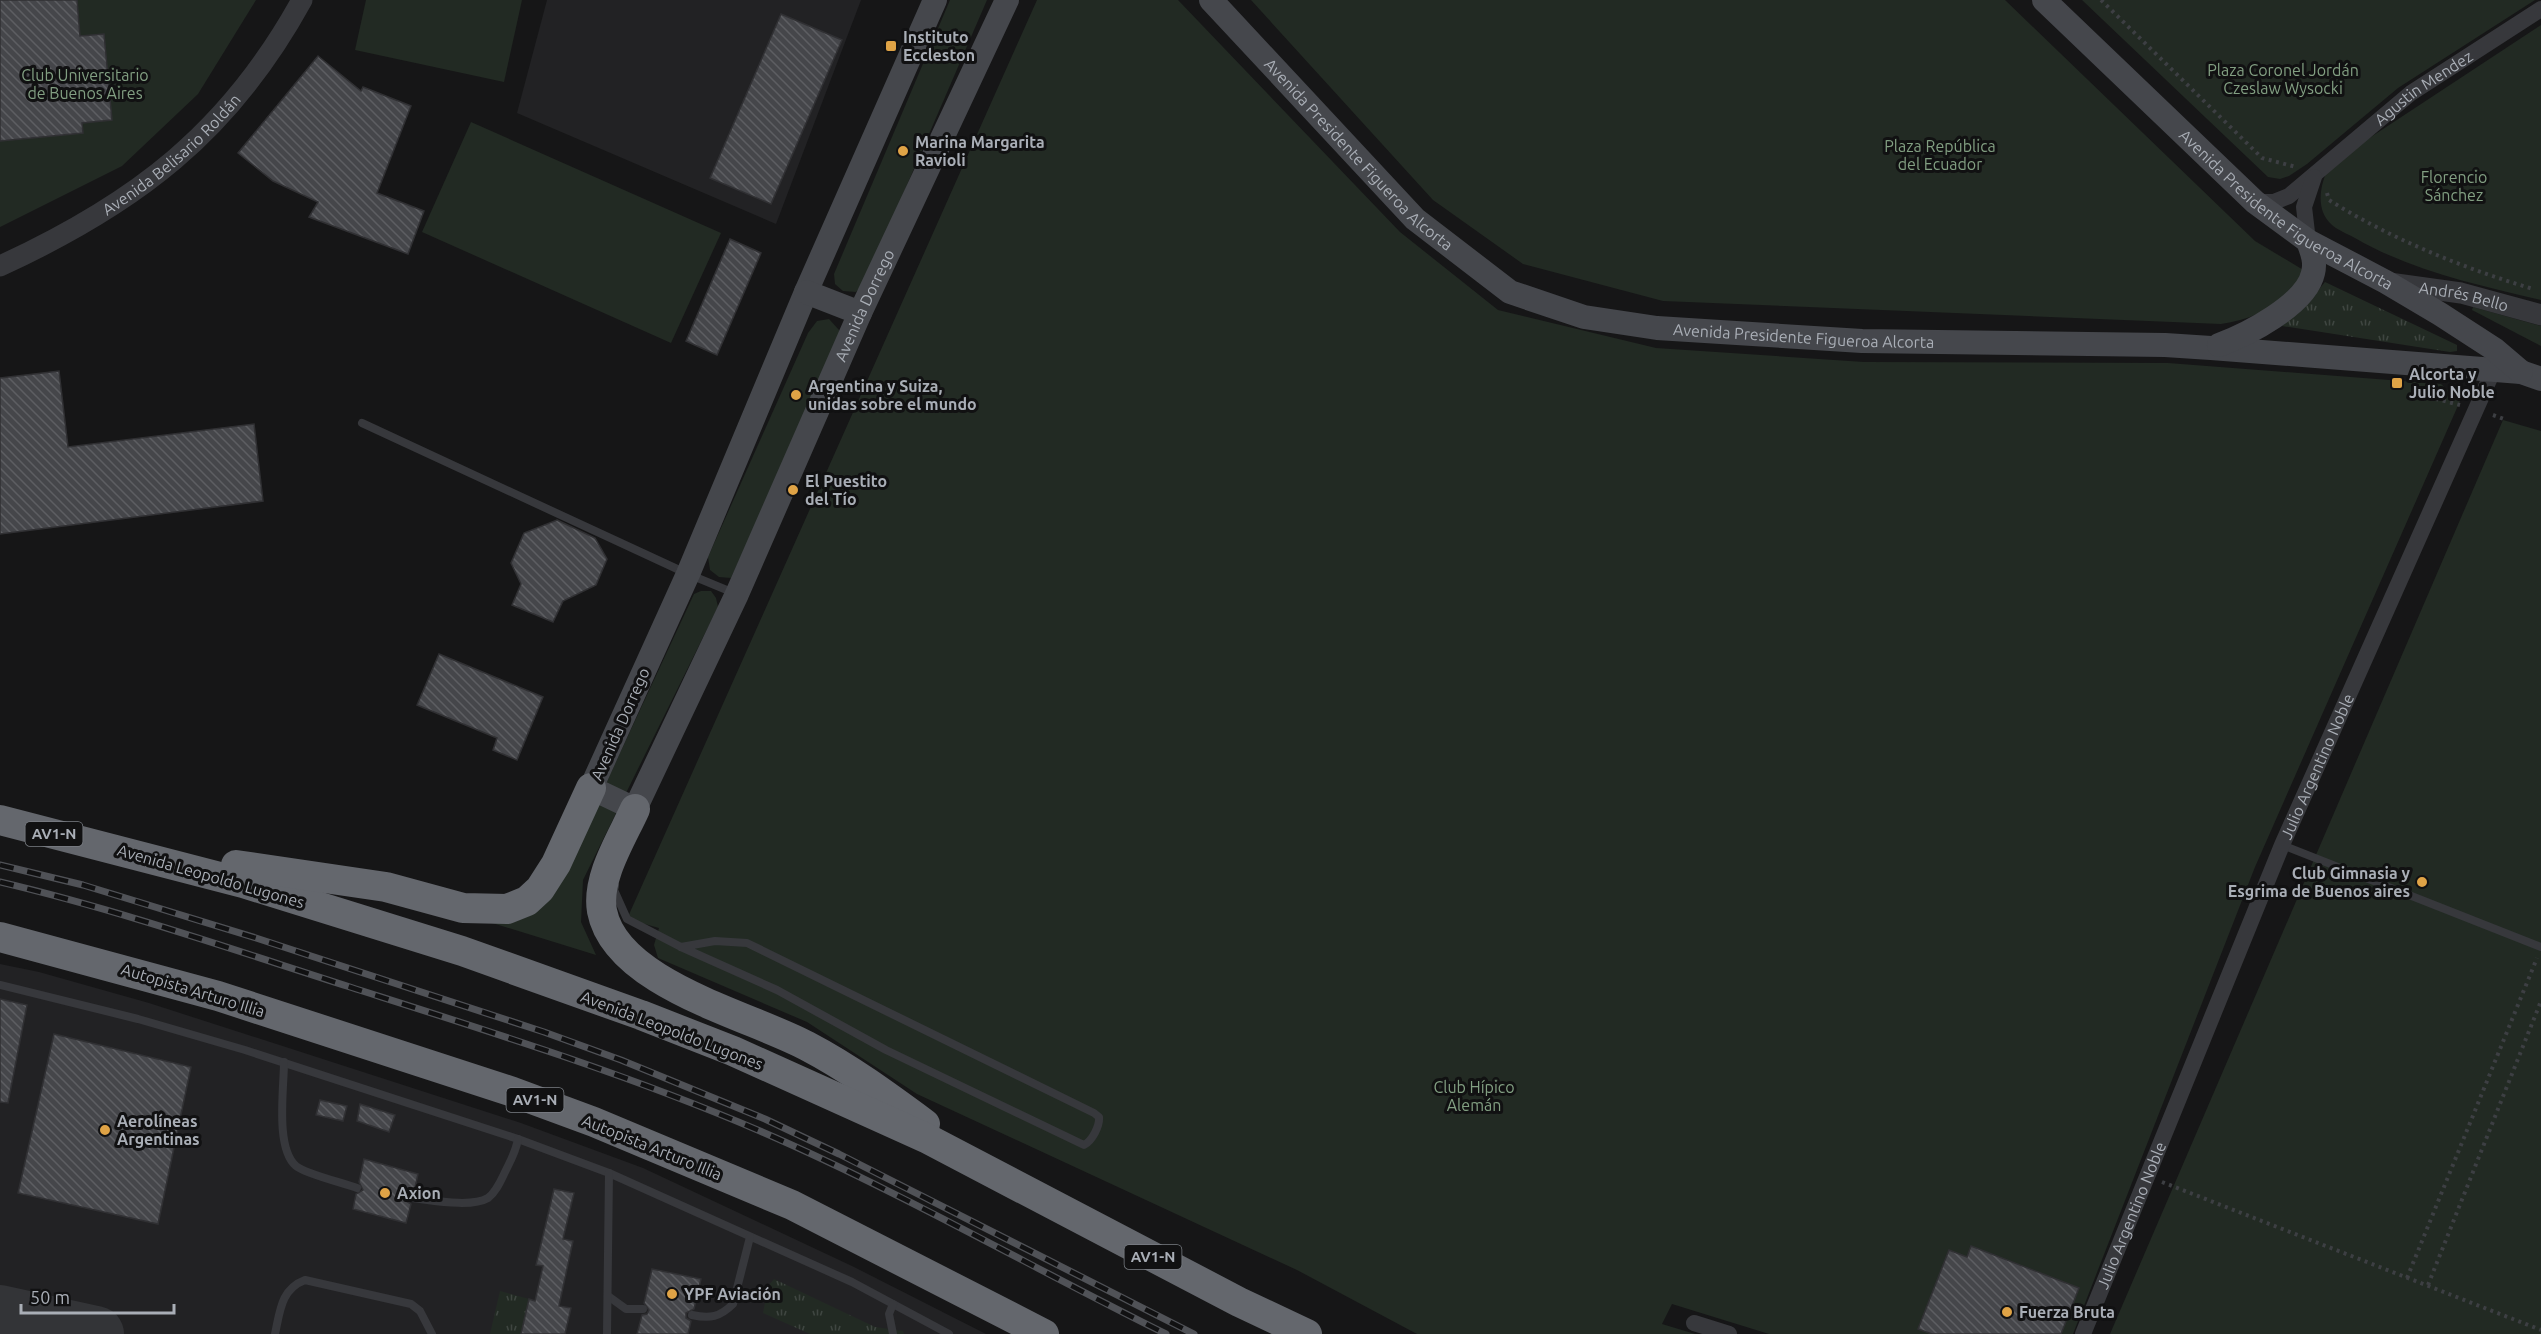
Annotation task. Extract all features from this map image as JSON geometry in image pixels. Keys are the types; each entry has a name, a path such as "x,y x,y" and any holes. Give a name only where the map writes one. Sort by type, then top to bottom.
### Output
{"highway":[{"path":"108,847 386,887 463,908 507,909 527,901 540,890 556,864 591,788"},
{"path":"635,809 601,889 602,911 611,936 625,953 671,987 787,1036 859,1077 1000,1178"},
{"name":"Avenida Leopoldo Lugones","path":"0,820 243,883 462,951 641,1015 733,1051 926,1138 1239,1302 1307,1334"},
{"name":"Autopista Arturo Illia","path":"0,937 218,996 513,1092 594,1122 792,1205 1044,1334"}],"main road":[{"name":"Avenida Dorrego","path":"591,788 688,574 806,292 935,0"},
{"name":"Avenida Dorrego","path":"635,809 741,597 860,313 1007,0"},
{"name":"Avenida Presidente Figueroa Alcorta","path":"1211,0 1415,219 1502,286 1521,296 1584,317 1657,328 1862,341 2165,345 2531,376"},
{"name":"Avenida Presidente Figueroa Alcorta","path":"2044,0 2255,202 2308,241 2386,282 2494,349 2531,376"},
{"path":"2211,348 2248,334 2277,315 2299,295 2313,275 2314,257 2308,241"},
{"path":"806,292 860,313"},
{"path":"591,788 635,809"}],"street":[{"name":"Avenida Belisario Roldán","path":"0,266 83,225 138,190 180,156 250,82 302,0"},
{"name":"Agustin Mendez","path":"2255,202 2274,202 2289,196 2411,93 2541,9"},
{"path":"2308,241 2304,207 2314,177"},
{"name":"Andrés Bello","path":"2386,282 2461,293 2541,315"},
{"name":"Julio Argentino Noble","path":"2084,1334 2282,845 2493,371"},
{"path":"1694,1323 1729,1334"}],"lane":[{"path":"362,423 741,597"},
{"path":"630,841 661,777"},
{"path":"2282,845 2541,948"},
{"path":"616,881 614,890 627,919 681,947 777,990 886,1050 944,1076 1078,1144 1088,1143 1100,1122 1099,1117 1094,1113 974,1052 747,943 715,940 681,947"},
{"path":"0,985 138,1019 284,1062 518,1140 609,1173 852,1282 941,1332 950,1334"},
{"path":"284,1062 283,1136 287,1156 297,1167 357,1188"},
{"path":"412,1198 442,1202 478,1202 488,1197 497,1189 515,1152 518,1140"},
{"path":"607,1334 609,1173"},
{"path":"692,1315 709,1319 733,1304 750,1237"},
{"path":"275,1334 287,1291 305,1280 411,1304 420,1311 432,1334"},
{"path":"608,1296 626,1309 643,1309"},
{"path":"893,1304 889,1314 893,1334"}],"path":[{"path":"2101,0 2262,158 2304,169 2326,187 2329,200 2349,213 2443,257 2541,292"},
{"path":"2407,1278 2541,948"},
{"path":"2428,1285 2541,1001"},
{"path":"2147,1176 2541,1330"}],"shaded area":[{"path":"547,0 861,0 776,224 517,113"},
{"path":"0,964 39,972 149,1003 521,1123 643,1168 854,1267 986,1334 0,1334"}],"green space":[{"name":"Club Universitario de Buenos Aires","path":"0,0 256,0 198,94 122,166 0,227"},
{"path":"366,0 522,0 504,82 355,50"},
{"path":"950,0 987,0 865,282 856,292 843,291 835,284 834,274"},
{"name":"Club Hípico Alemán","path":"1037,0 1178,0 1400,232 1498,310 1656,348 1864,362 2168,363 2441,384 2460,401 2255,867 2073,1334 1769,1334 1672,1304 1662,1324 1695,1334 1417,1334 1297,1270 917,1094 807,1022 658,958 654,945 659,928 627,919"},
{"name":"Plaza República del Ecuador","path":"1251,0 2005,0 2255,241 2305,271 2289,292 2269,308 2247,318 2221,324 1663,301 1523,264 1433,200"},
{"name":"Plaza Coronel Jordán Czeslaw Wysocki","path":"2082,0 2535,0 2398,88 2307,164 2280,179 2268,177"},
{"name":"Florencio Sánchez","path":"2541,25 2541,300 2469,282 2399,260 2331,224 2322,210 2321,203 2322,187 2330,164"},
{"path":"471,122 721,233 671,343 422,232"},
{"path":"2325,282 2457,345 2457,351 2450,352 2282,326 2308,303"},
{"path":"2473,307 2541,326 2541,346 2472,310"},
{"path":"829,319 839,330 839,344 731,578 719,577 710,570 708,557 808,333 817,321"},
{"name":"Club Gimnasia y Esgrima de Buenos aires","path":"2503,420 2541,431 2541,1334 2110,1334"},
{"path":"711,591 718,607 583,880 581,922 596,955 489,922 573,854 694,594"},
{"path":"774,1279 875,1327 903,1331 904,1334 810,1334 763,1313 768,1286"},
{"path":"500,1291 529,1299 521,1334 490,1334"}],"building":[{"path":"0,0 77,0 80,36 104,34 112,120 82,123 83,133 0,141"},
{"path":"781,14 842,40 771,204 710,178"},
{"path":"318,56 361,91 363,87 411,106 377,193 424,211 408,254 309,217 318,202 273,181 238,153"},
{"path":"730,239 761,253 717,355 686,341"},
{"path":"59,371 68,447 254,424 263,501 0,534 0,378"},
{"path":"557,520 595,538 607,559 596,585 563,601 553,622 512,605 521,584 511,563 524,533"},
{"path":"439,654 543,697 517,760 493,750 497,738 417,705"},
{"path":"0,999 27,1005 8,1103 0,1102"},
{"name":"Aerolíneas Argentinas","path":"54,1034 191,1067 158,1224 18,1193"},
{"path":"320,1100 347,1106 343,1121 316,1115"},
{"path":"360,1104 395,1115 389,1132 357,1121"},
{"name":"Axion","path":"364,1159 418,1174 414,1192 409,1192 406,1197 406,1201 411,1204 406,1223 353,1209 356,1194 363,1190 359,1182"},
{"path":"554,1189 574,1193 563,1239 573,1241 559,1306 571,1308 565,1334 521,1334 529,1299 535,1301 543,1266 536,1265"},
{"path":"1971,1246 2079,1288 2061,1334 1932,1334 1918,1329 1949,1250 1967,1257"},
{"name":"YPF Aviación","path":"652,1269 701,1279 694,1309 686,1313 686,1318 691,1321 688,1334 637,1334 642,1315 647,1314 649,1310 644,1303"}],"taxiway":[{"path":"0,1313 96,1334"}],"railway":[{"path":"0,865 83,885 256,938 544,1032 621,1060 765,1119 839,1154 1194,1334"},
{"path":"0,882 132,918 454,1020 557,1054 710,1110 811,1154 913,1203 1166,1334"}],"place":[{"name":"Instituto Eccleston","path":"891,46"},
{"name":"Marina Margarita Ravioli","path":"903,151"},
{"name":"Alcorta y Julio Noble","path":"2397,383"},
{"name":"Argentina y Suiza, unidas sobre el mundo","path":"796,395"},
{"name":"El Puestito del Tío","path":"793,490"},
{"name":"Club Gimnasia y Esgrima de Buenos aires","path":"2422,882"},
{"name":"Aerolíneas Argentinas","path":"105,1130"},
{"name":"Axion","path":"385,1193"},
{"name":"YPF Aviación","path":"672,1294"},
{"name":"Fuerza Bruta","path":"2007,1312"}]}
